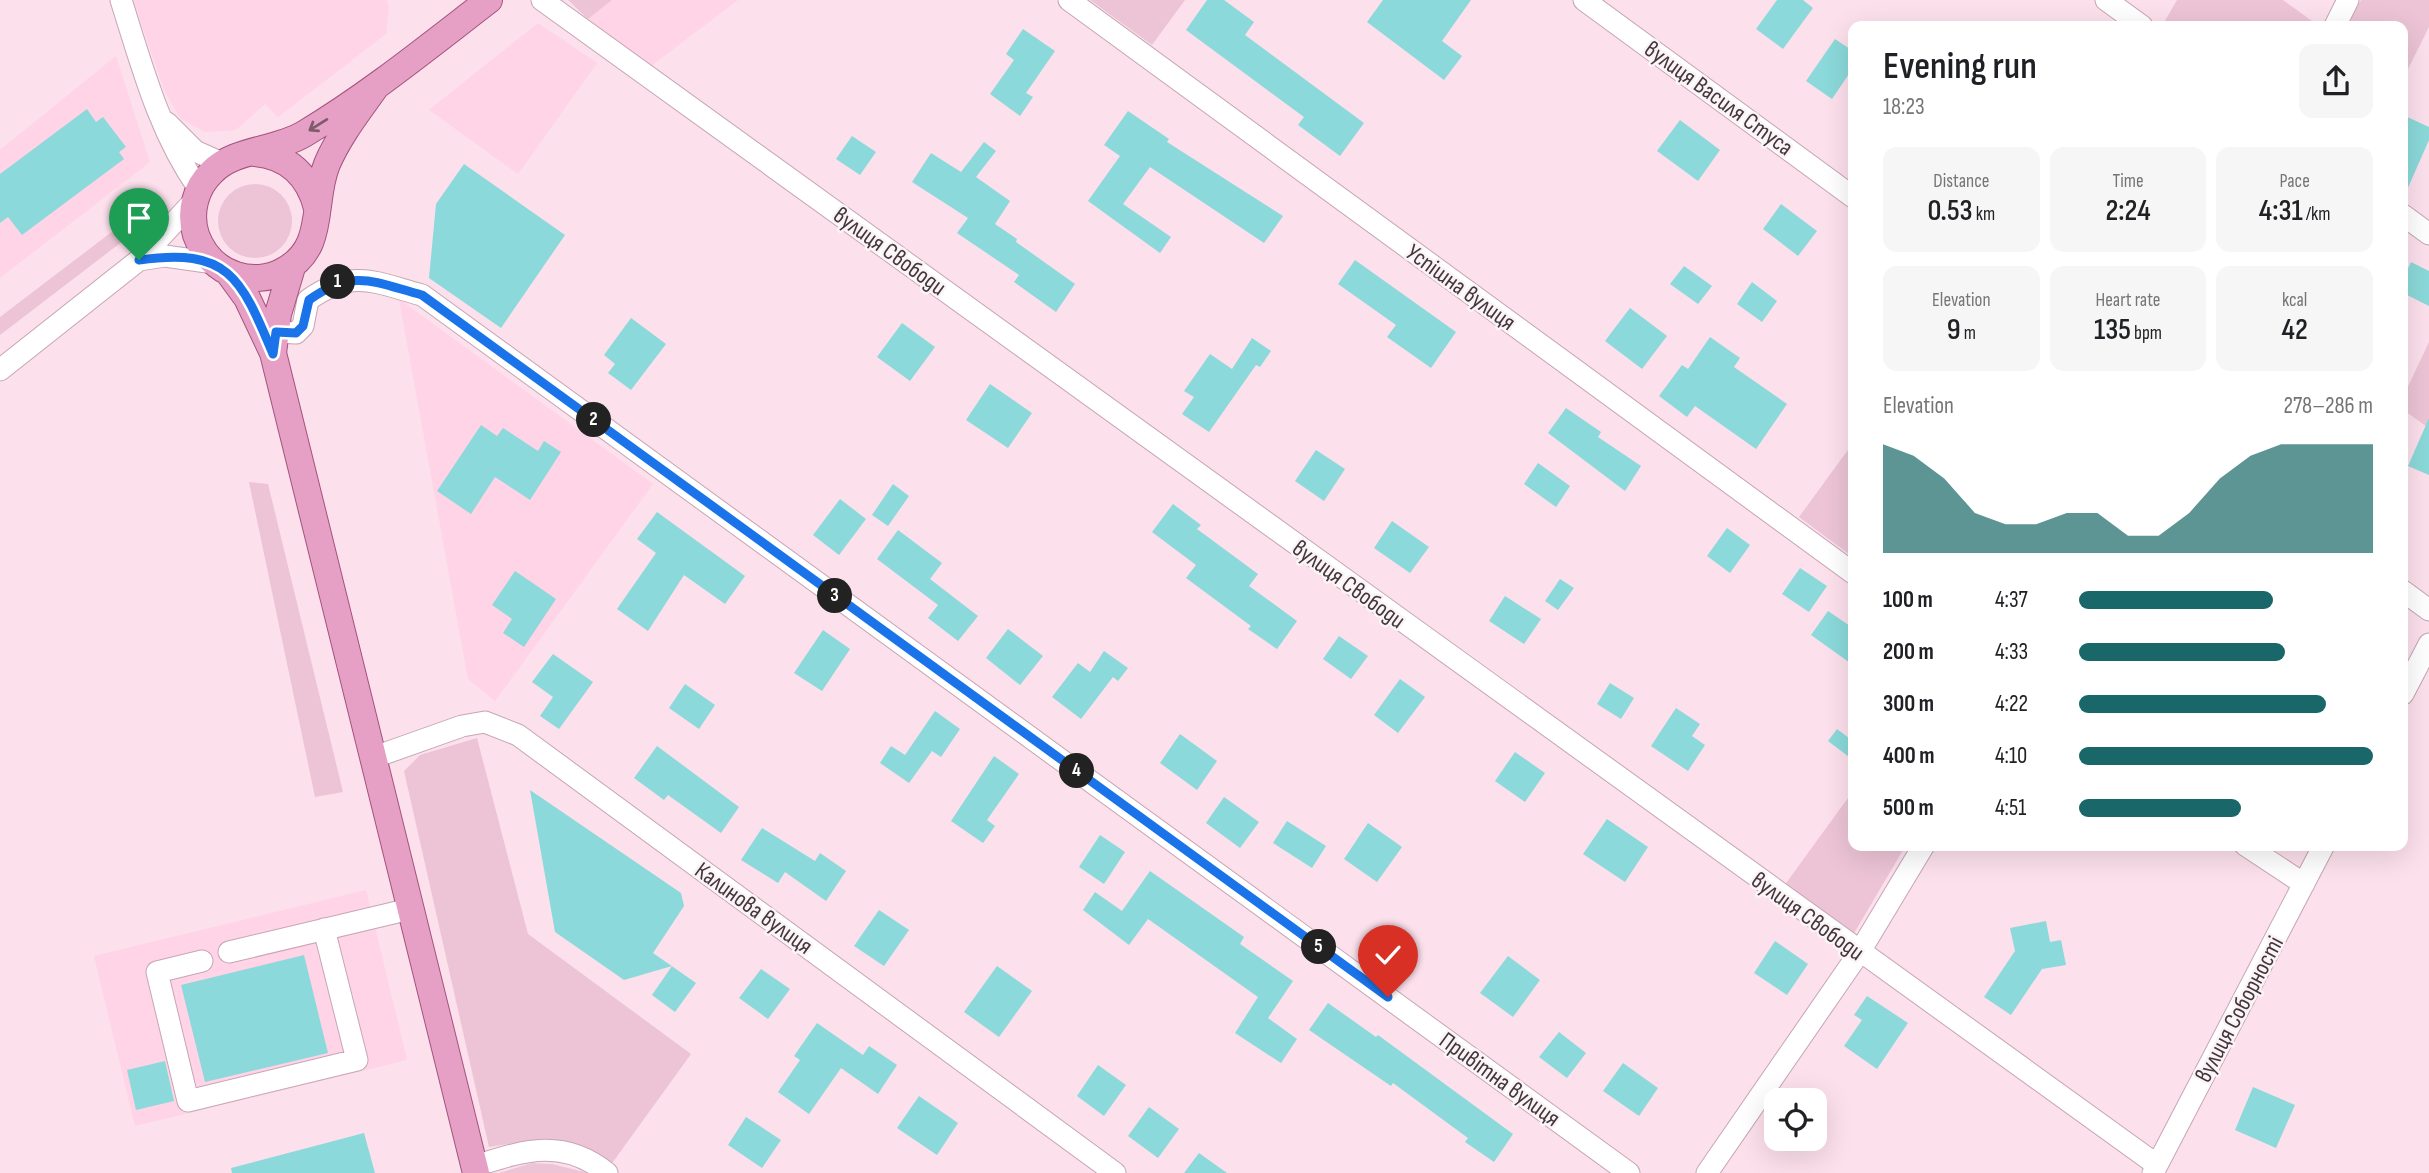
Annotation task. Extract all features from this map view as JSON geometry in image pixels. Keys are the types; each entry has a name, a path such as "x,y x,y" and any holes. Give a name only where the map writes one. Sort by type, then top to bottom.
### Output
{"main road":[{"path":"475,1169 372,758 274,343 247,298 196,235 197,195 222,163 280,146 302,135 375,88 489,0"},
{"path":"274,343 283,291 292,267 313,241 327,165 339,141 375,88"},
{"path":"255,153 278,158 293,166 305,177 317,208"},
{"path":"221,267 260,278 292,267"}],"street":[{"path":"0,370 139,260 197,195 155,108 121,0"},
{"name":"вулиця Свободи","path":"542,0 2155,1169"},
{"name":"Успішна вулиця","path":"1069,0 1848,569"},
{"name":"вулиця Василя Стуса","path":"1584,0 1848,193"},
{"path":"2106,0 2135,21"},
{"path":"2338,21 2348,0"},
{"path":"155,108 172,131 195,151 222,163"},
{"path":"2408,219 2429,234"},
{"path":"139,260 165,256 221,267"},
{"name":"Привітна вулиця","path":"274,343 296,333 303,326 309,300 330,285 353,278 422,295 1629,1173"},
{"path":"2408,595 2429,610"},
{"path":"2408,684 2429,644"},
{"name":"Калинова вулиця","path":"372,758 462,726 485,722 518,735 1115,1173"},
{"path":"1707,1173 1859,953 1920,851"},
{"path":"2254,851 2304,884"},
{"name":"вулиця Соборності","path":"2155,1169 2321,851"},
{"path":"229,952 410,909"},
{"path":"202,961 157,972 188,1101 357,1060 324,929"},
{"path":"475,1169 531,1149 554,1150 596,1164 607,1173"}],"shaded area":[{"path":"133,0 386,0 389,7 386,34 278,117 265,104 236,130 205,132 180,118 164,90"},
{"path":"568,0 612,0 588,19"},
{"path":"612,0 738,0 651,66 588,19"},
{"path":"1090,0 1185,0 1152,45"},
{"path":"2177,0 2283,0 2312,21 2165,21"},
{"path":"2361,0 2429,0 2429,27 2408,69 2408,21 2350,21"},
{"path":"538,23 597,63 518,174 429,110"},
{"path":"116,56 150,162 0,278 0,150"},
{"path":"255,184 276,190 286,200 292,221 286,242 276,252 255,258 234,252 224,242 218,221 224,200 234,190"},
{"path":"159,196 164,202 136,231 0,335 0,317"},
{"path":"399,299 653,484 495,701 468,679"},
{"path":"2429,342 2429,428 2408,413 2408,386"},
{"path":"1848,450 1848,553 1799,517"},
{"path":"249,482 268,484 343,792 315,797"},
{"path":"477,738 528,934 691,1054 610,1166 598,1155 569,1144 537,1141 489,1147 404,771 420,755"},
{"path":"1848,798 1848,851 1902,851 1853,935 1784,886"},
{"path":"366,890 407,1060 135,1126 94,956"},
{"path":"532,1163 552,1164 588,1173 499,1173"}],"building":[{"path":"1207,0 1224,0 1254,22 1245,35 1364,123 1340,156 1298,125 1304,117 1186,30"},
{"path":"1383,0 1471,0 1442,41 1462,56 1444,80 1367,22"},
{"path":"1777,0 1803,0 1813,8 1783,49 1756,29"},
{"path":"1023,29 1055,51 1026,93 1033,97 1020,116 990,94 1014,60 1006,54"},
{"path":"1835,39 1848,48 1848,75 1832,99 1806,81"},
{"path":"87,109 96,122 103,117 126,147 119,152 124,159 22,235 8,217 0,223 0,174"},
{"path":"1128,111 1169,139 1167,142 1283,216 1264,243 1150,167 1123,204 1171,237 1160,253 1088,201 1120,156 1104,145"},
{"path":"2408,117 2429,127 2429,140 2408,188"},
{"path":"1680,120 1720,150 1698,181 1657,151"},
{"path":"852,136 876,152 860,175 836,159"},
{"path":"984,142 996,151 976,177 1010,201 995,224 1075,284 1056,312 1014,282 1019,275 957,233 968,218 912,182 931,153 961,172"},
{"path":"464,164 565,235 501,328 429,278 436,204"},
{"path":"1781,204 1817,231 1798,256 1763,229"},
{"path":"1355,260 1456,332 1431,368 1387,337 1396,325 1338,284"},
{"path":"2411,262 2429,271 2429,306 2408,296 2408,268"},
{"path":"1684,266 1712,286 1698,304 1670,284"},
{"path":"1752,282 1777,301 1762,322 1737,304"},
{"path":"1630,308 1667,336 1642,369 1605,341"},
{"path":"631,318 666,344 631,390 608,373 615,364 604,355"},
{"path":"902,323 935,347 910,381 877,357"},
{"path":"1710,337 1740,358 1734,367 1787,404 1756,449 1695,406 1687,417 1659,396 1682,365 1688,369"},
{"path":"1252,338 1271,351 1260,367 1256,365 1209,432 1182,414 1194,397 1184,391 1210,354 1232,369"},
{"path":"990,384 1032,413 1008,448 966,420"},
{"path":"1566,408 1601,432 1598,437 1641,466 1625,491 1548,433"},
{"path":"2429,418 2429,475 2408,466"},
{"path":"481,425 497,436 503,428 538,451 544,441 561,452 530,500 495,477 471,514 437,491"},
{"path":"1316,450 1345,469 1324,501 1295,481"},
{"path":"1538,463 1570,486 1556,507 1524,484"},
{"path":"893,484 909,496 888,526 872,515"},
{"path":"840,499 866,519 839,555 813,535"},
{"path":"1173,504 1201,525 1197,529 1258,574 1249,586 1297,621 1277,649 1248,629 1251,626 1186,578 1196,565 1152,532"},
{"path":"657,512 745,576 725,604 684,575 648,631 617,609 656,553 637,539"},
{"path":"1392,521 1429,547 1410,573 1374,548"},
{"path":"1727,528 1750,545 1730,573 1707,556"},
{"path":"898,530 942,563 930,579 978,616 958,641 928,618 938,605 877,559"},
{"path":"1800,568 1827,586 1809,612 1782,594"},
{"path":"515,571 556,599 524,647 503,633 512,619 492,605"},
{"path":"1560,579 1574,588 1558,610 1545,601"},
{"path":"1505,596 1541,619 1524,644 1489,621"},
{"path":"1828,611 1848,625 1848,661 1811,635"},
{"path":"1008,629 1043,656 1020,685 986,658"},
{"path":"823,630 850,649 822,691 794,673"},
{"path":"1339,636 1368,656 1351,679 1323,659"},
{"path":"1104,651 1128,668 1118,681 1113,677 1081,719 1052,697 1078,663 1090,672"},
{"path":"553,654 593,682 559,729 540,716 553,697 532,682"},
{"path":"1400,679 1425,697 1398,733 1374,715"},
{"path":"1610,683 1634,698 1621,719 1597,704"},
{"path":"685,684 715,705 699,729 669,708"},
{"path":"1676,708 1700,724 1692,736 1705,745 1688,771 1651,746"},
{"path":"935,711 960,729 941,757 932,751 909,783 880,763 891,746 905,755"},
{"path":"1837,729 1848,737 1848,756 1828,741"},
{"path":"1180,734 1217,761 1197,790 1160,763"},
{"path":"657,746 739,807 721,833 668,795 664,800 634,778"},
{"path":"1515,752 1545,773 1525,802 1495,781"},
{"path":"994,756 1019,774 987,820 995,826 983,843 951,821"},
{"path":"530,790 681,893 684,906 653,953 672,966 624,980 555,932"},
{"path":"1224,797 1259,822 1240,848 1206,823"},
{"path":"1607,819 1648,847 1625,882 1583,854"},
{"path":"1287,821 1326,846 1312,868 1273,843"},
{"path":"1368,823 1402,847 1377,882 1344,859"},
{"path":"762,828 815,861 820,853 846,871 826,901 785,872 778,883 741,860"},
{"path":"1100,835 1125,852 1104,884 1079,867"},
{"path":"1150,871 1244,937 1240,944 1293,981 1268,1018 1297,1039 1281,1063 1235,1033 1258,997 1148,919 1129,945 1083,910 1095,892 1122,911"},
{"path":"879,910 909,930 884,966 854,946"},
{"path":"2046,921 2050,942 2061,940 2066,965 2042,969 2011,1015 1984,997 2015,951 2010,928"},
{"path":"1775,941 1808,964 1787,995 1754,973"},
{"path":"304,955 328,1053 205,1082 181,985"},
{"path":"1508,956 1540,980 1513,1017 1480,993"},
{"path":"672,966 696,983 675,1012 652,995"},
{"path":"997,966 1032,991 999,1037 964,1012"},
{"path":"761,969 790,989 768,1019 739,998"},
{"path":"1867,996 1908,1023 1877,1069 1844,1046 1862,1020 1854,1015"},
{"path":"1328,1003 1376,1037 1378,1035 1513,1134 1494,1162 1465,1142 1468,1138 1393,1083 1391,1086 1309,1030"},
{"path":"817,1023 863,1055 869,1046 897,1065 878,1094 841,1068 809,1114 778,1092 800,1060 794,1056"},
{"path":"1559,1032 1586,1053 1567,1078 1539,1057"},
{"path":"165,1061 174,1101 136,1110 127,1070"},
{"path":"1623,1063 1658,1088 1639,1116 1603,1091"},
{"path":"1098,1065 1126,1085 1104,1116 1077,1096"},
{"path":"2253,1087 2295,1105 2276,1148 2235,1130"},
{"path":"919,1096 958,1123 937,1155 897,1128"},
{"path":"1149,1107 1179,1129 1158,1158 1128,1136"},
{"path":"746,1117 781,1140 762,1168 728,1145"},
{"path":"364,1133 375,1173 232,1173 231,1168"},
{"path":"1199,1153 1227,1173 1184,1173"}],"route":[{"path":"139,260 165,256 196,258 214,263 228,272 247,298 273,354 276,332 296,333 303,326 309,300 330,285 353,278 422,295 1388,997"}]}
